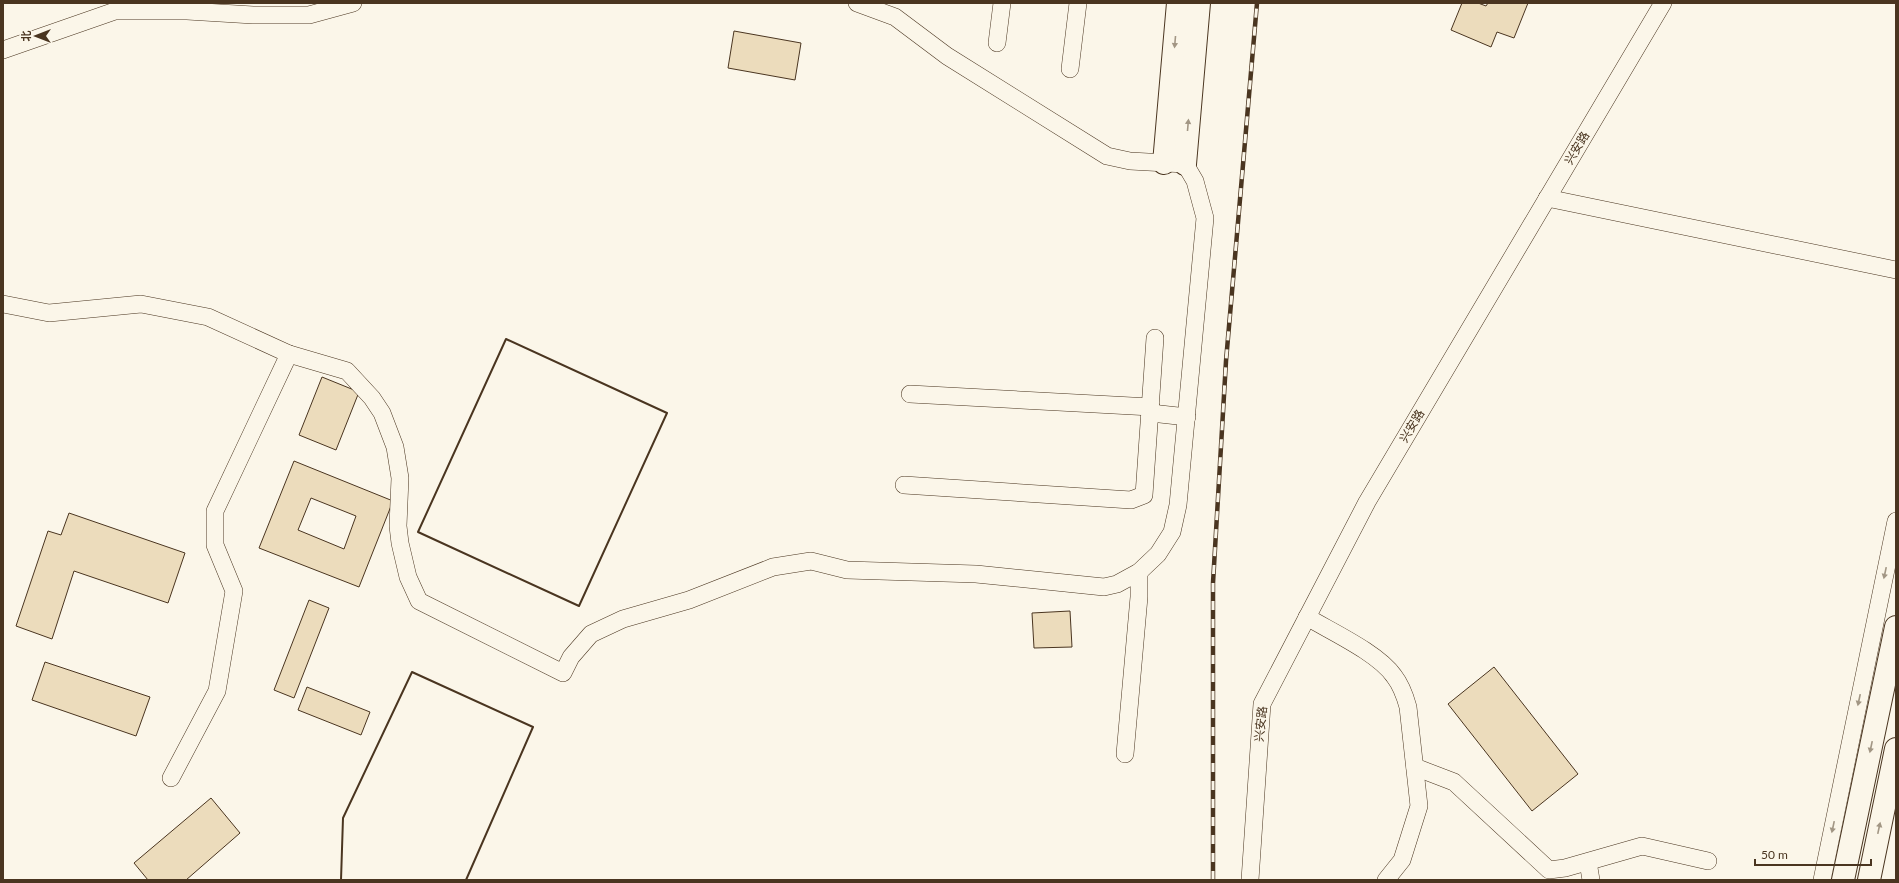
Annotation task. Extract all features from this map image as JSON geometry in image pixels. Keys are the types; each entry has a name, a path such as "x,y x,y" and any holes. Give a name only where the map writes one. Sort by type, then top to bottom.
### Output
{"main road":[{"path":"1175,164 1178,3"},
{"path":"1175,164 1199,3"},
{"path":"1843,880 1896,627"},
{"path":"1868,880 1896,749"}],"street":[{"path":"3,50 115,11 187,11 253,15 309,15 353,3"},
{"path":"3,304 49,312 141,304 208,317 289,354 347,371 364,388 382,413 396,448 399,466 400,492 398,526 401,549 408,577 419,600 563,673 570,657 591,634 623,619 689,600 773,567 811,561 848,570 976,574 1104,587 1128,579 1149,564 1166,544 1176,519 1205,218 1194,181 1175,164 1130,161 1107,156 947,56 895,17 857,3"},
{"path":"997,43 1002,3"},
{"path":"1070,69 1078,3"},
{"name":"兴安路","path":"1250,880 1262,704 1367,502 1663,3"},
{"path":"1547,198 1896,270"},
{"path":"904,485 1131,500 1144,494 1155,338"},
{"path":"171,778 217,691 234,591 215,545 215,511 289,354"},
{"path":"910,394 1151,410 1187,417"},
{"path":"1822,880 1896,521"},
{"path":"1125,754 1139,597 1139,572"},
{"path":"1307,617 1377,659 1394,675 1402,690 1408,707 1419,806 1402,860 1386,880"},
{"path":"1414,767 1454,782 1548,870 1565,868 1642,846 1708,861"},
{"path":"1588,862 1591,880"}],"building":[{"path":"1462,3 1478,3 1486,6 1488,3 1528,3 1514,38 1497,32 1491,47 1451,30"},
{"path":"734,31 801,43 795,80 728,68"},
{"path":"322,377 359,392 336,450 299,435"},
{"path":"294,461 393,501 359,587 259,548","holes":["311,498 356,516 344,549 298,530"]},
{"path":"69,513 185,553 168,603 74,571 52,639 16,626 48,531 61,535"},
{"path":"309,600 329,608 294,698 274,690"},
{"path":"1070,611 1072,647 1034,648 1032,613"},
{"path":"45,662 150,697 136,736 32,700"},
{"path":"1494,667 1578,774 1532,811 1448,704"},
{"path":"307,687 370,712 361,735 298,710"},
{"path":"211,798 240,833 186,880 148,880 134,863"}],"railway":[{"path":"1213,880 1213,583 1226,361 1257,3"}],"wall":[{"path":"506,339 667,413 579,606 418,532 506,339"},
{"path":"341,880 343,818 412,672 533,727 466,880"}]}
